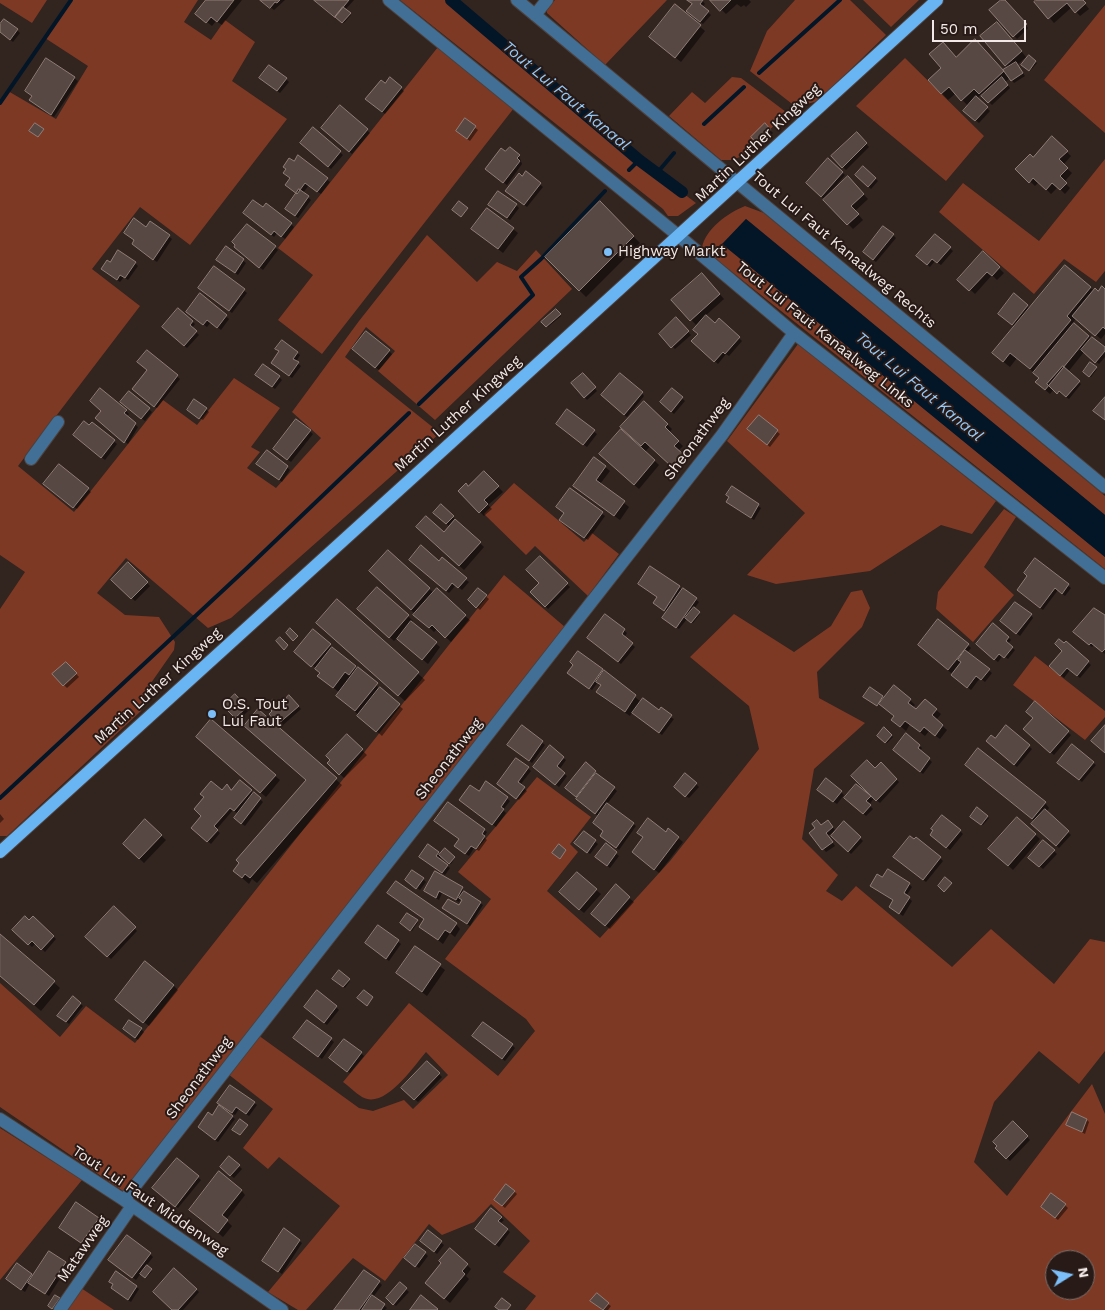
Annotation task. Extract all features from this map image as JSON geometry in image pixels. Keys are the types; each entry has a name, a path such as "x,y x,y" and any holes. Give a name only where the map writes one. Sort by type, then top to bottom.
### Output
{"main road":[{"name":"Martin Luther Kingweg","path":"0,852 439,452 680,237 937,0"}],"street":[{"name":"Tout Lui Faut Kanaalweg Links","path":"389,0 680,237 794,333 1105,578"},
{"name":"Tout Lui Faut Kanaalweg Rechts","path":"516,0 1105,487"},
{"path":"535,15 547,0"},
{"name":"Sheonathweg","path":"128,1203 722,435 794,333"},
{"path":"31,460 58,422"},
{"name":"Tout Lui Faut Middenweg","path":"0,1119 128,1203 282,1310"},
{"name":"Matawweg","path":"60,1310 128,1203"}],"shaded area":[{"path":"0,0 47,0 32,23 0,3"},
{"path":"71,0 198,0 184,22 211,40 225,20 255,42 232,81 287,119 190,245 140,207 92,269 140,306 18,466 74,512 163,400 197,425 234,378 280,408 251,447 260,452 247,468 276,488 321,438 292,412 359,321 427,235 477,282 497,262 517,271 536,250 572,289 435,420 378,371 395,351 366,327 345,357 440,433 231,618 208,628 126,558 97,593 125,615 159,617 175,642 174,650 151,683 141,711 7,836 0,836 0,609 25,572 0,555 0,103 8,91 56,119 88,66 45,38"},
{"path":"400,0 451,0 639,160 696,203 678,216 668,216 663,209"},
{"path":"555,0 667,0 605,65 547,13 547,9"},
{"path":"795,0 850,0 886,35 818,101 796,107 750,71 767,31"},
{"path":"863,0 919,0 891,27"},
{"path":"1105,5 1105,133 1044,80"},
{"path":"438,47 514,108 322,354 278,320 313,275 278,248"},
{"path":"905,58 984,136 946,181 856,106"},
{"path":"732,77 741,78 786,112 748,154 732,160 721,160 669,116 692,92 705,103"},
{"path":"1105,159 1105,271 1096,282 1064,259 1034,294 939,212 963,183 1039,241"},
{"path":"745,206 764,213 1105,496 1105,515 746,219 723,244 1105,557 1105,569 702,248 708,234 718,222"},
{"path":"798,344 996,501 972,534 941,525 870,571 776,584 747,575 805,513 727,441"},
{"path":"514,483 584,542 592,533 619,554 588,596 535,546 526,555 484,514"},
{"path":"1004,509 1016,517 984,567 1014,595 973,642 936,609 938,592"},
{"path":"504,575 565,627 123,1191 0,1107 0,983 60,1037 86,1006 135,1043"},
{"path":"862,590 870,608 862,627 817,672 819,698 865,723 814,769 802,839 838,875 826,891 842,901 856,886 952,967 991,929 1054,984 1090,939 1105,942 1105,1051 1079,1084 1039,1051 994,1102 974,1162 1007,1196 1092,1084 1105,1114 1105,1310 525,1310 536,1296 503,1272 530,1241 491,1204 474,1222 442,1235 429,1224 385,1281 353,1258 306,1310 298,1310 268,1292 340,1206 279,1157 268,1169 243,1148 273,1109 228,1074 258,1035 359,1108 373,1111 404,1100 413,1109 448,1075 426,1052 398,1085 380,1098 362,1097 343,1082 409,1003 498,1076 535,1031 526,1019 445,959 491,899 458,872 537,777 591,817 570,844 578,852 547,891 600,938 670,861 759,749 749,706 690,657 734,614 794,652 831,626 851,592"},
{"path":"1035,656 1105,711 1105,717 1085,740 1013,685"},
{"path":"0,1128 82,1180 0,1280"},
{"path":"81,1288 114,1310 67,1310"}],"water":[{"path":"746,219 1105,515 1105,557 722,244"}],"building":[{"path":"206,0 234,0 217,22 211,17 206,23 195,14"},
{"path":"260,0 280,0 277,3 275,2 270,8"},
{"path":"314,0 349,0 335,17"},
{"path":"687,0 703,0 700,4 709,11 700,22 686,11 692,4"},
{"path":"710,0 731,0 720,11"},
{"path":"1001,0 1005,0 1027,24 1013,37 989,10"},
{"path":"1036,0 1083,0 1086,3 1075,13 1067,3 1048,19 1034,2"},
{"path":"675,4 701,25 675,58 649,37"},
{"path":"343,7 351,13 342,23 335,17"},
{"path":"4,19 18,29 10,40 0,32 0,24"},
{"path":"997,22 1022,51 1005,66 980,36"},
{"path":"975,39 1004,71 979,94 974,89 961,101 949,87 941,94 928,80 941,68 929,54 943,42 956,57"},
{"path":"1029,55 1036,61 1029,71 1021,65"},
{"path":"46,58 75,77 51,115 29,100 32,96 25,91"},
{"path":"1016,62 1023,73 1011,81 1003,70"},
{"path":"269,65 287,78 277,91 259,78"},
{"path":"390,77 402,87 382,112 365,99 381,80 385,83"},
{"path":"1002,77 1008,85 988,103 981,96"},
{"path":"976,96 988,107 975,121 963,111"},
{"path":"340,105 368,129 349,152 321,128"},
{"path":"465,118 476,126 467,139 456,131"},
{"path":"35,123 44,129 38,137 29,131"},
{"path":"765,123 771,130 757,144 751,137"},
{"path":"313,127 341,151 328,167 300,143"},
{"path":"857,132 867,143 842,168 831,156"},
{"path":"1052,136 1068,151 1059,159 1068,168 1060,176 1067,183 1060,190 1052,183 1046,190 1033,178 1029,183 1015,169 1030,154 1033,157"},
{"path":"510,147 520,155 517,158 520,161 503,183 485,169 501,148 505,151"},
{"path":"298,155 328,178 317,192 305,183 297,194 285,185 290,178 283,173 286,169 283,167 289,158 294,161"},
{"path":"828,158 843,172 821,197 806,183"},
{"path":"863,166 876,178 868,187 855,175"},
{"path":"526,171 541,183 524,205 505,191 519,173 522,176"},
{"path":"848,176 864,194 851,206 859,214 847,225 823,200"},
{"path":"299,189 309,196 295,216 285,209"},
{"path":"498,191 517,204 507,218 488,205"},
{"path":"253,200 263,207 266,203 292,223 281,237 274,231 271,235 243,213"},
{"path":"459,201 468,208 461,217 452,210"},
{"path":"600,201 634,236 579,291 545,257"},
{"path":"487,208 514,228 498,249 471,229"},
{"path":"134,218 146,227 150,221 170,235 153,260 132,244 134,240 124,233"},
{"path":"247,224 276,246 259,268 234,247 235,245 232,242"},
{"path":"883,226 894,234 873,260 863,252"},
{"path":"935,234 951,247 937,263 932,259 927,265 916,256"},
{"path":"226,246 244,259 235,273 216,260"},
{"path":"118,250 136,262 125,278 120,275 117,280 101,269 107,260 110,262"},
{"path":"983,251 1000,267 992,276 987,272 969,291 957,280"},
{"path":"1065,265 1091,287 1067,316 1071,320 1030,369 1010,353 1003,362 992,353"},
{"path":"214,266 245,289 229,311 198,288"},
{"path":"702,273 720,294 690,321 671,300"},
{"path":"1102,286 1105,289 1105,329 1103,327 1095,336 1072,316 1095,288 1098,291"},
{"path":"200,293 227,315 217,328 207,320 203,325 186,312"},
{"path":"1014,293 1028,305 1012,325 998,314"},
{"path":"178,308 193,321 190,325 197,331 184,346 162,327"},
{"path":"556,309 561,314 546,327 541,322"},
{"path":"706,315 715,323 719,318 740,337 725,354 723,352 714,362 691,341 698,334 693,330"},
{"path":"676,317 689,331 671,348 659,334"},
{"path":"1074,323 1089,336 1045,390 1035,382 1039,378 1033,373"},
{"path":"366,331 390,350 375,368 352,349"},
{"path":"1092,337 1105,347 1105,351 1095,363 1081,350"},
{"path":"282,340 298,352 293,359 299,362 289,376 271,363 279,351 275,349"},
{"path":"147,350 178,375 154,407 132,389 147,370 137,362"},
{"path":"1090,362 1097,367 1089,377 1083,372"},
{"path":"263,364 280,376 272,387 255,375"},
{"path":"1063,366 1080,381 1066,397 1059,391 1057,394 1047,384"},
{"path":"583,373 596,387 584,398 571,383"},
{"path":"620,373 643,392 624,415 601,395"},
{"path":"100,388 127,410 124,413 136,423 124,443 95,418 101,411 90,401"},
{"path":"672,388 683,397 671,412 660,402"},
{"path":"129,391 150,408 141,419 120,402"},
{"path":"1105,397 1105,420 1093,411"},
{"path":"194,399 207,408 199,419 187,410"},
{"path":"644,401 668,424 665,427 679,441 674,446 683,454 671,466 645,442 641,446 620,427"},
{"path":"567,409 595,430 583,445 556,424"},
{"path":"759,415 778,430 767,445 747,429"},
{"path":"296,419 311,430 287,460 273,449"},
{"path":"84,421 89,425 92,422 115,440 101,458 73,435"},
{"path":"621,429 655,460 634,485 599,454"},
{"path":"267,450 288,466 279,480 256,464"},
{"path":"594,457 606,466 596,480 625,501 614,516 573,486"},
{"path":"59,464 89,488 73,508 43,484"},
{"path":"484,471 499,486 484,500 488,504 479,513 458,491 466,483 468,486"},
{"path":"732,486 759,504 751,518 726,502 729,497 726,495"},
{"path":"570,488 603,512 584,538 559,520 564,513 556,507"},
{"path":"441,504 454,516 446,524 433,513"},
{"path":"426,516 444,532 455,519 481,542 459,566 416,527"},
{"path":"421,545 439,561 442,557 467,578 458,588 452,583 446,591 409,560"},
{"path":"388,550 430,588 411,610 369,571"},
{"path":"540,556 568,583 545,607 530,592 539,583 526,570"},
{"path":"1035,558 1069,584 1062,594 1055,588 1040,608 1017,590 1027,576 1024,573"},
{"path":"128,562 148,582 131,599 111,580"},
{"path":"650,566 680,586 664,611 653,603 657,597 638,584"},
{"path":"377,587 409,615 389,638 357,609"},
{"path":"437,588 466,615 445,638 432,625 429,628 413,615"},
{"path":"478,588 487,595 476,608 468,600"},
{"path":"683,588 697,598 676,628 662,618"},
{"path":"337,599 419,672 398,696 316,623"},
{"path":"1015,602 1032,614 1016,634 1000,621"},
{"path":"694,607 700,612 691,623 685,618"},
{"path":"1094,608 1105,615 1105,649 1102,652 1091,643 1089,645 1073,632"},
{"path":"605,614 625,629 622,634 633,643 618,662 587,638"},
{"path":"938,619 969,644 948,670 918,645"},
{"path":"411,621 437,642 422,660 397,639"},
{"path":"993,623 1009,637 1006,641 1013,647 1004,658 999,654 994,660 976,644"},
{"path":"290,628 298,636 293,641 286,633"},
{"path":"313,629 331,644 311,667 294,652"},
{"path":"280,637 288,645 284,650 276,641"},
{"path":"1059,639 1064,643 1066,641 1089,661 1077,676 1067,668 1060,676 1049,666 1062,651 1055,644"},
{"path":"332,647 356,666 349,675 345,672 333,688 317,676 320,673 315,669"},
{"path":"965,650 990,669 981,680 976,676 967,688 951,675 961,662 958,660"},
{"path":"578,651 603,669 589,689 567,673 573,665 570,662"},
{"path":"66,662 77,673 63,686 52,674"},
{"path":"358,667 378,683 355,711 336,696"},
{"path":"604,670 636,695 625,712 596,692 601,685 596,682"},
{"path":"894,685 911,699 908,703 916,709 925,699 937,709 932,715 943,725 935,736 924,727 920,732 905,721 900,727 891,720 894,716 879,704"},
{"path":"380,687 400,704 376,732 357,716"},
{"path":"870,687 883,696 877,706 863,697"},
{"path":"235,694 247,707 235,718 223,706"},
{"path":"289,695 299,706 278,724 269,714 272,711 266,705 273,699 279,705"},
{"path":"643,698 659,710 661,707 672,715 659,733 632,713"},
{"path":"1035,701 1069,731 1050,753 1023,729 1033,718 1026,712"},
{"path":"258,709 337,778 250,878 245,874 242,878 233,871 239,863 236,860 306,780 244,726"},
{"path":"211,719 276,775 260,793 196,737"},
{"path":"522,725 543,741 529,761 507,745"},
{"path":"1006,725 1030,745 1014,765 986,741 991,735 995,738"},
{"path":"1105,725 1105,753 1091,741"},
{"path":"884,727 892,735 885,743 877,736"},
{"path":"906,733 920,745 918,748 930,758 920,772 893,750"},
{"path":"347,734 363,749 339,775 327,763 330,760 326,756"},
{"path":"1072,744 1094,762 1079,780 1057,763"},
{"path":"550,745 564,757 557,766 565,773 555,785 533,767"},
{"path":"978,748 1046,802 1032,819 965,765"},
{"path":"516,758 529,767 518,782 525,787 516,799 497,784"},
{"path":"867,760 875,768 881,762 897,779 876,801 851,776"},
{"path":"586,762 596,771 576,797 565,788"},
{"path":"596,773 615,787 595,814 576,799"},
{"path":"685,773 697,783 685,797 674,787"},
{"path":"826,778 842,791 833,802 817,790"},
{"path":"240,780 252,790 234,811 230,808 214,826 218,830 207,842 191,828 201,816 194,809 204,797 200,794 211,781 222,790 227,784 231,790"},
{"path":"486,781 508,797 501,807 504,809 492,825 459,800 470,785 479,791"},
{"path":"856,784 871,796 866,801 871,805 863,814 844,798"},
{"path":"254,792 261,798 241,824 234,818"},
{"path":"448,802 485,829 482,834 485,836 476,849 471,846 465,854 454,846 459,839 434,821"},
{"path":"607,803 634,823 616,848 600,836 603,831 593,823"},
{"path":"977,807 988,816 981,825 970,817"},
{"path":"1045,809 1069,831 1056,846 1031,824"},
{"path":"942,815 961,830 946,848 930,835 933,830 931,829"},
{"path":"1017,817 1036,834 1008,866 988,849"},
{"path":"648,818 666,832 668,828 679,837 654,870 632,852 643,837 637,833"},
{"path":"145,819 162,835 139,859 123,844"},
{"path":"817,820 821,825 828,820 833,827 826,833 833,842 822,850 809,833 815,828 812,824"},
{"path":"844,821 861,837 848,852 831,836"},
{"path":"584,831 596,840 587,853 574,843"},
{"path":"910,836 914,839 916,837 941,857 923,880 893,857"},
{"path":"1043,840 1055,850 1039,867 1028,858"},
{"path":"606,843 617,852 607,866 595,857"},
{"path":"428,844 439,852 436,856 448,865 442,873 419,857"},
{"path":"559,844 566,850 560,859 552,853"},
{"path":"445,848 455,857 449,864 439,855"},
{"path":"888,869 910,883 904,893 910,897 899,914 889,907 893,900 870,886 877,874 882,877"},
{"path":"412,870 424,878 416,889 405,880"},
{"path":"435,871 463,887 456,900 439,891 436,898 424,891"},
{"path":"577,872 597,889 579,910 559,892"},
{"path":"945,877 952,883 944,892 938,886"},
{"path":"396,881 457,923 450,933 445,930 438,940 419,927 424,919 387,893"},
{"path":"616,884 630,897 605,926 591,914"},
{"path":"464,891 481,902 467,924 442,908 448,899 459,905 462,900 459,898"},
{"path":"114,906 136,927 107,957 85,937"},
{"path":"407,913 418,920 410,931 400,923"},
{"path":"25,916 29,920 33,916 54,936 41,950 32,941 28,945 12,930"},
{"path":"378,925 399,940 386,959 365,943"},
{"path":"0,934 55,981 34,1005 0,976"},
{"path":"415,946 441,964 422,992 396,973"},
{"path":"145,961 174,985 143,1023 115,1000"},
{"path":"339,970 350,979 343,987 332,979"},
{"path":"317,990 337,1006 324,1023 304,1007"},
{"path":"364,990 373,997 367,1006 357,998"},
{"path":"73,996 81,1003 66,1022 57,1016"},
{"path":"129,1020 142,1028 135,1038 123,1029"},
{"path":"307,1020 332,1038 318,1057 293,1038"},
{"path":"483,1022 513,1044 502,1059 472,1036"},
{"path":"344,1039 362,1052 347,1072 329,1058"},
{"path":"427,1061 440,1073 414,1100 401,1088"},
{"path":"230,1085 255,1102 246,1114 236,1107 232,1113 217,1103"},
{"path":"219,1105 233,1116 215,1140 198,1127 208,1112 212,1115"},
{"path":"1072,1112 1087,1119 1082,1132 1066,1125"},
{"path":"240,1119 248,1125 240,1135 232,1130"},
{"path":"1013,1121 1028,1136 1006,1159 995,1148 997,1146 993,1142"},
{"path":"229,1156 240,1165 230,1176 220,1167"},
{"path":"177,1158 199,1176 175,1207 152,1188"},
{"path":"219,1171 242,1190 222,1215 228,1220 218,1233 189,1210"},
{"path":"506,1184 515,1191 502,1206 494,1200"},
{"path":"1051,1193 1066,1204 1055,1218 1041,1207"},
{"path":"76,1202 99,1218 81,1243 59,1228"},
{"path":"491,1208 502,1217 498,1221 508,1229 495,1245 475,1229"},
{"path":"284,1228 300,1240 278,1272 262,1261"},
{"path":"428,1230 442,1241 434,1252 420,1241"},
{"path":"127,1235 151,1253 132,1278 108,1260"},
{"path":"415,1244 426,1252 415,1267 404,1258"},
{"path":"450,1248 468,1264 462,1271 465,1274 444,1299 425,1283"},
{"path":"49,1251 66,1262 45,1294 28,1283"},
{"path":"17,1263 32,1274 21,1290 6,1279"},
{"path":"147,1265 152,1269 145,1278 140,1274"},
{"path":"174,1268 197,1289 178,1310 172,1310 153,1292"},
{"path":"364,1270 380,1281 359,1310 334,1310"},
{"path":"116,1271 137,1286 128,1300 111,1288 113,1284 109,1282"},
{"path":"400,1282 407,1288 393,1305 386,1298"},
{"path":"597,1293 609,1303 603,1310 590,1301"},
{"path":"55,1295 60,1298 52,1309 48,1306"},
{"path":"372,1295 385,1304 381,1310 362,1310"},
{"path":"421,1295 438,1309 410,1310"},
{"path":"502,1298 511,1305 507,1310 499,1310 495,1307"}],"waterway":[{"path":"0,103 71,0"},
{"name":"Tout Lui Faut Kanaal","path":"451,0 639,160 682,192"},
{"path":"759,73 840,0"},
{"path":"704,124 744,87"},
{"path":"657,173 674,153"},
{"path":"629,170 639,160"},
{"path":"419,404 533,295 521,277 541,259 605,191"},
{"path":"0,798 247,568 409,413"}],"place":[{"name":"Highway Markt","path":"608,252"},
{"name":"O.S. Tout Lui Faut","path":"212,714"}]}
